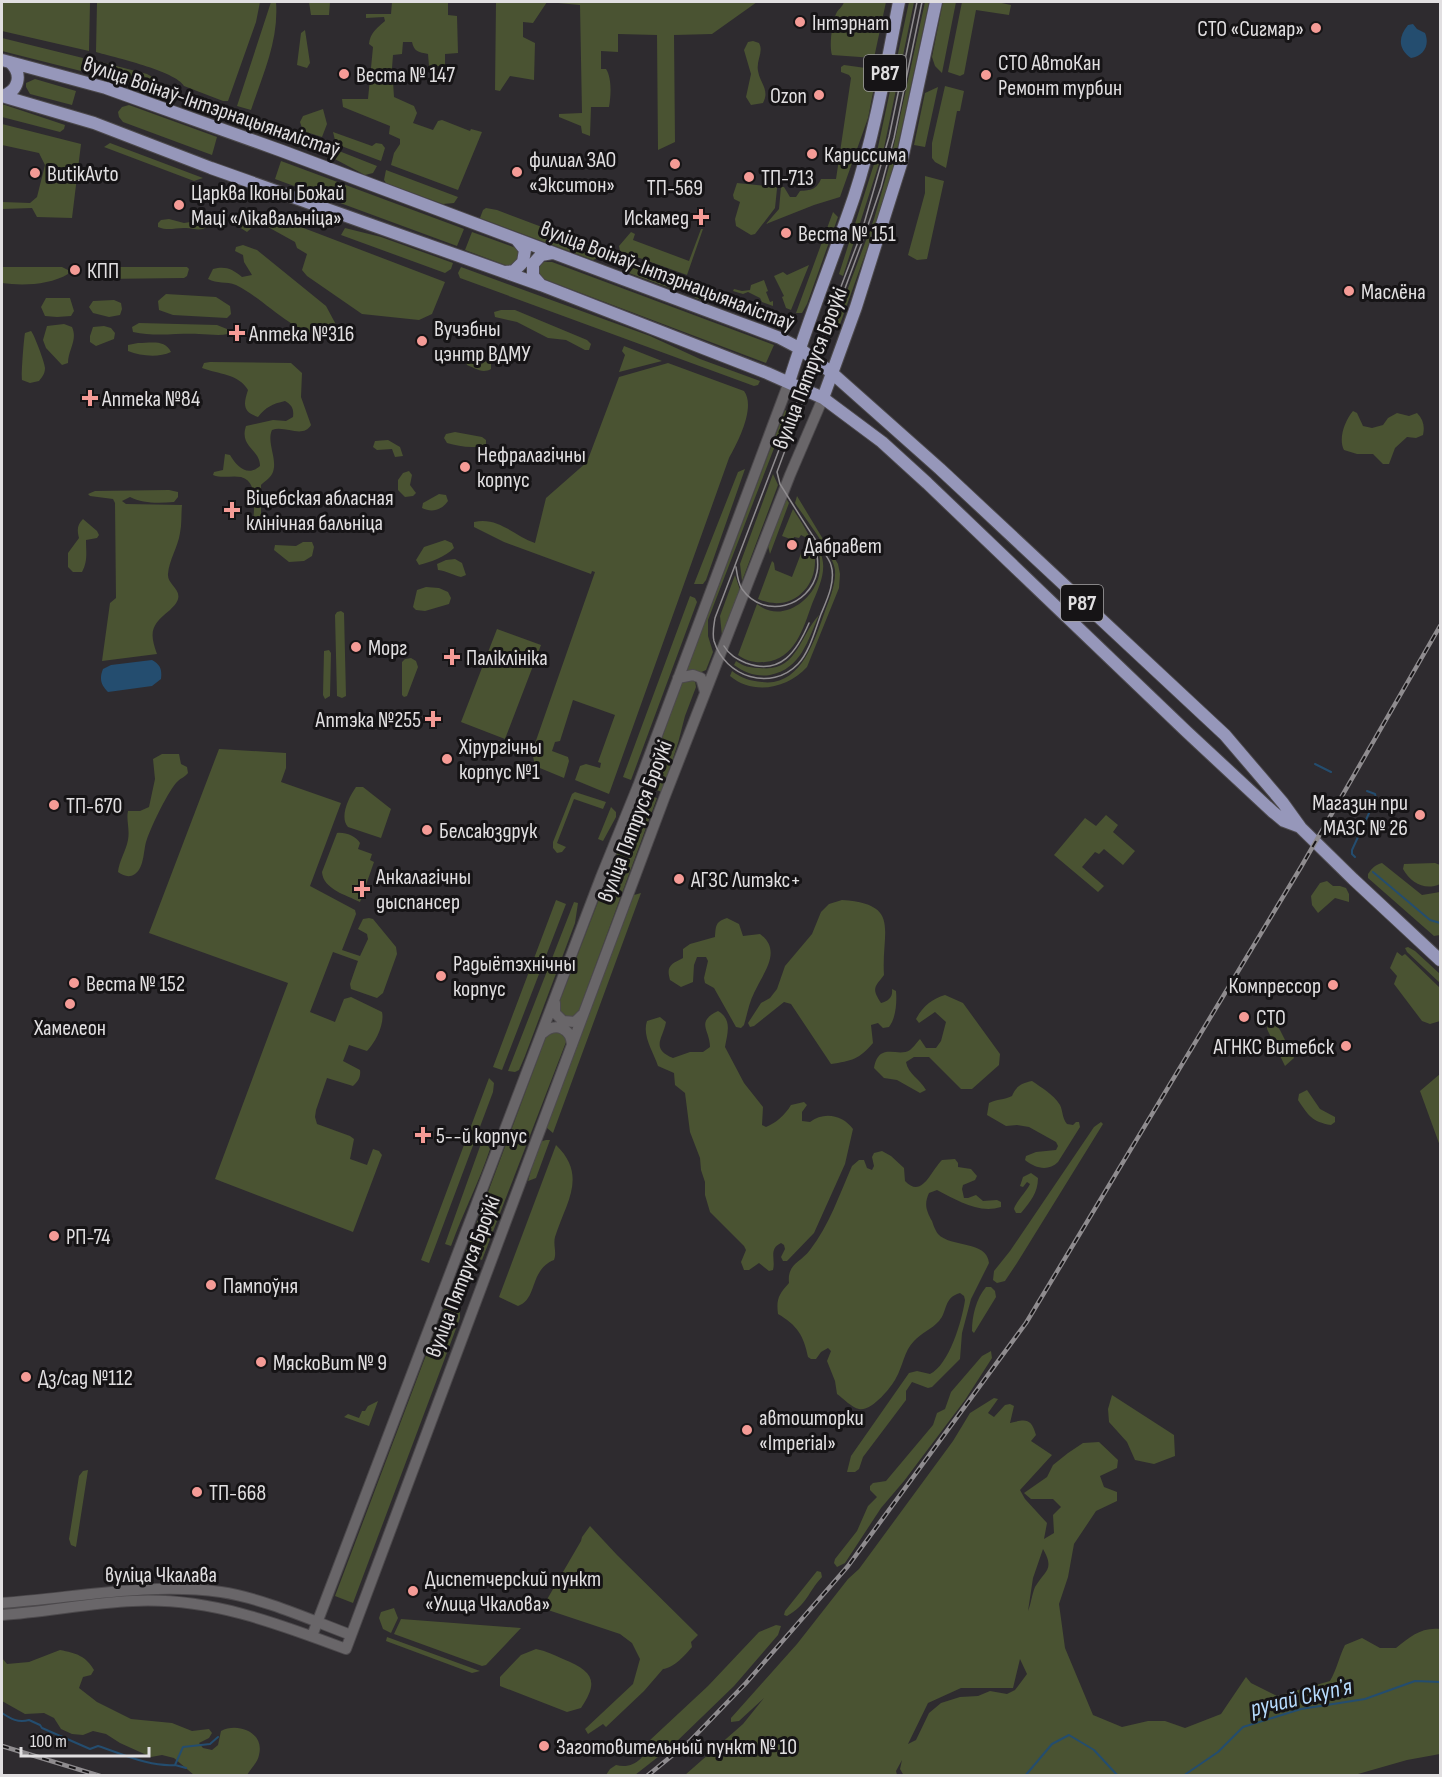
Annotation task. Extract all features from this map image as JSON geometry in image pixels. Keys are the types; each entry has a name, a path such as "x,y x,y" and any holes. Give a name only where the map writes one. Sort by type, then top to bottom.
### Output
{"main road":[{"name":"вуліца Пятруся Броўкі","path":"312,1636 555,1003 789,382 799,348 854,197 869,145 899,2"},
{"name":"вуліца Пятруся Броўкі","path":"346,1649 583,1014 705,693 790,475 823,398 856,307 901,164 936,2"},
{"name":"вуліца Воінаў-Інтэрнацыяналістаў","path":"6,61 106,88 155,105 760,330 799,348 832,373 940,469 1079,601 1166,678 1225,735 1288,817"},
{"path":"2,96 12,91 18,80 18,72 6,61"},
{"path":"29,104 24,98 21,86 28,74 37,69"},
{"name":"вуліца Воінаў-Інтэрнацыяналістаў","path":"2,96 94,123 212,168 541,285 789,382 823,398 882,442 1187,732 1301,828 1440,960"},
{"path":"505,272 514,271 523,262 525,250 517,240"},
{"path":"541,285 533,276 533,264 541,255 552,253"},
{"path":"1065,616 1079,601"},
{"path":"678,678 693,675 700,678 705,693"},
{"path":"555,1003 555,1013 563,1021 575,1022 583,1014"},
{"path":"543,1033 553,1027 561,1028 568,1032 572,1045"},
{"name":"вуліца Чкалава","path":"2,1604 133,1590 188,1589 248,1598 351,1635"},
{"name":"вуліца Чкалава","path":"2,1615 134,1601 183,1602 227,1609 346,1649"}],"green space":[{"path":"2,2 90,2 89,51 2,31"},
{"path":"97,2 260,2 256,22 228,101 184,86 179,80 157,70 96,52"},
{"path":"271,2 276,2 273,43 251,110 237,106"},
{"path":"309,2 330,2 329,15 311,15"},
{"path":"392,2 448,2 448,15 457,16 458,53 445,54 445,66 429,66 428,54 416,50 412,42 403,42 402,54 393,55 391,81 394,97 414,106 417,113 413,123 433,130 438,121 442,120 470,131 471,129 482,132 458,190 391,165 400,139 389,134 390,126 343,107 342,99 368,99 373,47 369,44 374,31 385,21 384,17 366,18 366,14 391,14"},
{"path":"496,2 547,2 533,23 523,22 523,37 535,43 534,80 510,76 500,91 495,90"},
{"path":"547,2 757,2 712,34 674,35 675,142 658,150 657,35 618,34 618,52 601,51 601,69 606,69 610,82 610,103 609,107 591,107 590,136 582,133 581,126 559,117 559,114 582,113 580,5"},
{"path":"844,2 886,2 874,58 832,55 833,23"},
{"path":"909,2 914,2 884,148 843,276 839,274 875,161"},
{"path":"925,2 929,2 894,164 877,221 838,330 833,328 874,219 890,163"},
{"path":"943,2 956,2 942,73 935,66 932,57"},
{"path":"962,2 997,2 1011,5 1009,15 976,10 964,74 960,76 948,72"},
{"path":"305,30 310,63 307,68 297,65 301,33"},
{"path":"2,38 83,58 81,71 2,51"},
{"path":"748,42 759,43 760,46 758,71 765,98 763,103 751,105 746,97 751,74 744,50"},
{"path":"97,61 147,74 154,80 153,90 88,73 92,63"},
{"path":"844,65 873,69 877,72 868,118 840,197 766,224 779,209 781,187 784,187 790,197 796,197 800,191 815,187 821,179 836,179 851,78 841,72 841,67"},
{"path":"35,79 76,91 72,105 30,94 26,83"},
{"path":"945,86 964,91 960,111 957,111 946,168 932,158 932,143"},
{"path":"938,87 925,147 914,145 925,93"},
{"path":"2,104 65,125 64,129 60,132 2,117"},
{"path":"129,105 217,137 212,155 123,122 118,112 122,107"},
{"path":"323,109 327,124 322,137 303,131 300,122 303,116"},
{"path":"2,124 81,144 72,218 37,217 32,208 2,209 2,202 30,203 37,197 45,165 39,153 2,145"},
{"path":"333,132 372,146 376,143 382,144 385,148 381,161 336,144"},
{"path":"298,135 377,166 373,173 365,175 331,157 290,143 291,139"},
{"path":"110,143 203,178 194,181 104,147"},
{"path":"281,161 464,229 457,246 275,179"},
{"path":"386,170 458,197 454,203 443,204 386,183 384,180"},
{"path":"774,175 778,179 775,208 755,234 751,235 736,226 735,219 740,202 734,199 733,195 737,183 767,186 770,177"},
{"path":"925,176 944,181 927,259 917,260 908,255 925,193"},
{"path":"486,208 497,210 603,250 600,257 593,260 480,218"},
{"path":"255,212 267,214 445,282 432,314 419,320 362,314 307,276 302,270 307,254 297,248 295,242 268,227 256,224 247,232 236,225 247,214"},
{"path":"833,212 838,217 807,304 802,313 796,313"},
{"path":"169,219 184,223 204,220 208,222 208,226 199,229 158,227 161,220"},
{"path":"345,228 381,237 453,263 451,269 445,273 341,235"},
{"path":"701,229 703,229 687,275 620,251 619,246 631,232 635,234 633,240 689,261"},
{"path":"472,232 516,248 519,254 515,266 508,266 465,250"},
{"path":"243,245 257,250 326,306 340,332 326,336 304,331 236,285 208,279 213,269 218,268 229,269 242,277 252,275 244,262 243,255 235,251 236,247"},
{"path":"620,255 684,281 684,284 680,290 675,290 626,272"},
{"path":"544,262 552,262 774,345 766,363 544,279 538,273 539,266"},
{"path":"809,265 791,310 786,308 782,297 784,296 774,276 783,272 787,275"},
{"path":"2,267 62,267 68,270 68,274 44,282 10,284 2,283"},
{"path":"93,267 187,267 189,269 184,278 100,279 93,276 91,272"},
{"path":"461,267 650,336 700,359 760,381 754,386 460,278 458,273"},
{"path":"764,280 768,291 766,292 770,302 773,301 773,306 762,302 760,298 748,292 743,294 733,291 734,289 750,290 751,285"},
{"path":"694,285 725,296 721,305 695,298 692,290"},
{"path":"166,294 216,297 230,306 231,314 227,318 173,315 159,310 158,301"},
{"path":"46,298 70,298 74,311 71,316 45,316 41,307"},
{"path":"114,300 121,303 120,315 109,317 93,313 89,307 93,301"},
{"path":"515,310 587,340 591,344 589,350 566,340 548,338 517,322 495,317 494,312"},
{"path":"139,323 217,325 227,329 228,334 158,335 133,332 132,327"},
{"path":"64,324 72,327 74,336 68,363 62,365 46,348 43,340 47,326"},
{"path":"93,327 111,328 115,333 114,339 96,346 90,342"},
{"path":"31,331 45,368 39,381 30,383 22,380 22,371 25,333"},
{"path":"161,343 171,352 150,356 128,351 128,345"},
{"path":"624,346 662,361 619,372 625,355 622,351"},
{"path":"468,356 489,362 491,369 482,371 467,365 465,360"},
{"path":"204,363 291,363 302,373 301,397 311,425 303,431 272,430 270,441 274,469 261,485 261,519 259,526 254,528 254,498 251,485 241,477 213,475 214,472 223,470 225,454 230,455 239,467 247,471 260,466 257,456 245,439 246,426 273,420 286,421 293,417 293,409 285,401 270,406 258,417 249,413 245,400 248,390 228,375 202,368"},
{"path":"668,363 744,391 748,406 747,415 741,434 729,458 609,794 575,780 580,766 586,764 600,768 601,763 598,762 615,715 573,700 560,741 555,742 552,751 568,757 564,778 535,766 532,752 595,572 592,571 591,574 504,542 474,527 474,522 498,524 535,543 546,498 587,462 619,377"},
{"path":"785,410 788,412 708,620 708,636 713,652 706,670 699,673 686,672"},
{"path":"1353,411 1357,413 1363,426 1372,428 1383,425 1388,418 1397,413 1409,416 1417,413 1423,423 1423,435 1416,438 1407,437 1395,448 1389,464 1383,464 1373,454 1357,454 1344,450 1343,430"},
{"path":"455,432 482,437 486,440 486,444 472,447 447,443 444,438 446,434"},
{"path":"388,440 400,447 403,456 395,457 392,449 377,450 373,447 375,441"},
{"path":"745,469 706,580 703,584 694,584 738,472"},
{"path":"409,471 412,475 410,485 416,493 405,497 398,490 398,480 403,473"},
{"path":"773,474 778,485 742,581 740,564"},
{"path":"169,490 178,492 178,497 174,502 146,502 130,497 122,501 126,504 182,505 179,538 168,574 168,578 178,592 178,599 153,629 157,654 102,661 110,603 116,598 115,503 113,499 88,494 95,491"},
{"path":"439,494 446,495 448,501 443,507 436,510 422,508 423,503"},
{"path":"797,496 838,564 839,588 807,667 781,684 770,687 749,686 730,676 732,671 746,679 775,682 796,670 810,649 833,587 835,570 833,563 795,503"},
{"path":"786,498 789,503 770,554 768,546"},
{"path":"793,509 813,545 815,564 813,575 808,586 792,600 770,603 758,599 772,561 775,570 792,577 807,538 801,535 799,538 794,537 793,540 782,536"},
{"path":"83,519 99,535 97,538 86,540 84,568 82,572 73,572 68,567 68,553 79,538 78,528"},
{"path":"445,540 452,543 454,548 438,559 419,565 416,560 424,547"},
{"path":"303,542 312,542 314,547 312,556 304,561 289,562 274,550 275,545 296,546"},
{"path":"819,550 823,564 820,584 801,633 791,649 775,660 765,662 751,661 738,655 757,604 766,609 784,611 793,608 808,596 819,576"},
{"path":"455,559 462,563 466,575 461,577 438,570 437,564"},
{"path":"735,575 740,590 722,636 720,616"},
{"path":"426,587 439,588 448,592 451,598 449,604 425,611 416,610 413,607 417,590"},
{"path":"690,596 697,602 631,780 623,777"},
{"path":"341,611 344,613 346,696 342,698 337,696 335,615"},
{"path":"819,615 802,652 789,667 781,672 756,675 734,665 736,661 756,668 772,668 782,665 796,652"},
{"path":"497,629 541,645 505,739 461,722"},
{"path":"329,650 331,653 330,696 325,699 323,695 324,651"},
{"path":"411,658 416,661 418,667 407,696 404,697 402,695 402,662"},
{"path":"695,681 696,687 662,792 645,786 682,682"},
{"path":"219,749 286,753 286,768 281,782 341,803 310,886 355,910 356,914 342,950 360,956 368,939 367,934 358,929 363,919 369,918 373,919 396,947 397,954 383,993 377,998 351,989 350,984 358,961 333,952 310,1012 335,1022 344,999 351,997 382,1012 383,1017 381,1028 367,1051 349,1045 343,1061 360,1070 358,1081 353,1086 327,1078 315,1117 317,1124 354,1139 350,1159 367,1165 373,1149 382,1155 353,1232 215,1179 288,983 149,933"},
{"path":"162,754 179,754 181,764 187,767 188,773 174,785 161,808 147,839 138,871 131,876 124,875 118,872 128,840 128,811 140,811 149,807 155,779 153,759"},
{"path":"356,787 363,787 391,809 381,838 348,827 345,823 346,807"},
{"path":"575,792 606,802 603,809 574,799 557,843 566,847 562,852 557,853 553,848 553,842 572,794"},
{"path":"640,793 657,798 578,1013 574,1017 564,1018 560,1013 559,1003"},
{"path":"611,807 616,812 616,817 603,841 598,839"},
{"path":"1106,815 1118,825 1113,832 1135,851 1123,865 1104,849 1099,854 1095,852 1082,867 1104,886 1098,892 1054,855 1085,818 1096,826"},
{"path":"337,833 353,836 360,843 358,849 372,854 370,860 374,862 360,902 336,891 323,878 322,872"},
{"path":"1382,863 1422,895 1440,892 1440,935 1434,936 1368,878 1372,868"},
{"path":"1435,863 1440,865 1440,884 1429,887 1414,882 1403,869 1404,864"},
{"path":"1327,881 1333,886 1346,888 1349,902 1335,898 1318,913 1312,905 1311,896 1320,883"},
{"path":"641,893 553,1133 547,1128 547,1123 634,895"},
{"path":"556,900 566,904 502,1070 493,1067"},
{"path":"842,900 873,907 881,914 885,933 884,975 876,985 875,991 881,1003 890,998 892,989 896,991 896,1005 889,1027 883,1028 878,1023 871,1025 873,1043 864,1053 850,1060 831,1064 791,1004 784,1002 754,1026 750,1027 748,1023 761,1003 770,998 777,989 785,966 812,934 821,912 829,904"},
{"path":"574,902 578,903 575,923 525,1056 519,1070 508,1071"},
{"path":"727,918 739,924 743,936 760,934 767,941 771,955 741,1028 736,1027 714,988 705,983 708,961 706,957 697,957 693,982 681,987 670,980 669,975 669,968 683,958 683,949 690,944 715,937 717,925"},
{"path":"1408,947 1440,974 1440,983 1407,952 1405,948"},
{"path":"1397,952 1402,956 1405,954 1440,988 1440,1021 1430,1024 1422,1021 1394,984 1397,976 1390,968"},
{"path":"945,995 963,1003 1000,1054 999,1065 972,1089 961,1089 929,1057 914,1057 906,1062 909,1070 926,1090 920,1093 897,1080 884,1078 874,1068 880,1055 889,1052 905,1052 920,1039 926,1048 936,1048 941,1041 946,1022 935,1012 919,1023 916,1019 928,1004"},
{"path":"718,1011 727,1023 725,1047 744,1083 763,1107 762,1125 766,1127 770,1125 780,1118 791,1105 804,1102 807,1105 802,1112 802,1121 810,1122 821,1116 833,1116 844,1120 853,1129 845,1164 814,1233 787,1261 783,1261 781,1257 785,1249 784,1245 781,1243 777,1245 774,1252 773,1270 769,1271 759,1263 749,1270 744,1270 741,1262 746,1250 744,1246 710,1212 705,1195 700,1158 690,1132 685,1093 675,1085 674,1073 658,1066 647,1038 647,1021 660,1017 666,1022 660,1043 662,1051 673,1058 690,1052 703,1052 710,1047 705,1023 711,1015"},
{"path":"1273,1021 1294,1058 1285,1066 1267,1029 1268,1022"},
{"path":"556,1030 566,1037 566,1042 482,1260 465,1254 547,1034"},
{"path":"1440,1074 1440,1146 1420,1091"},
{"path":"489,1078 494,1083 493,1092 429,1263 421,1260"},
{"path":"1032,1081 1057,1101 1067,1124 1073,1125 1079,1122 1080,1127 1058,1162 1046,1168 1029,1163 1025,1160 1026,1156 1036,1152 1056,1150 1058,1146 1056,1142 1029,1127 1006,1126 987,1115 989,1103 1012,1096 1020,1086"},
{"path":"1307,1090 1320,1109 1335,1117 1335,1122 1331,1125 1325,1124 1308,1114 1298,1100 1299,1094"},
{"path":"1101,1122 1103,1124 1017,1263 1005,1281 997,1283 993,1280 994,1271 1094,1127"},
{"path":"483,1138 490,1149 451,1246 445,1244"},
{"path":"550,1140 536,1178 528,1181 539,1142"},
{"path":"556,1145 566,1156 571,1168 572,1190 555,1237 554,1260 541,1270 529,1297 518,1306 499,1297"},
{"path":"882,1151 904,1168 905,1181 916,1187 925,1182 942,1160 955,1159 958,1167 971,1169 977,1176 975,1180 963,1185 964,1198 976,1195 983,1201 997,1200 1001,1202 1001,1207 984,1209 960,1202 937,1190 929,1193 926,1207 938,1234 951,1241 975,1247 987,1256 989,1263 971,1299 962,1333 960,1359 932,1387 928,1388 912,1382 906,1391 906,1400 863,1457 859,1469 855,1472 847,1472 851,1456 909,1373 917,1371 930,1374 943,1362 954,1342 965,1300 960,1293 948,1301 939,1321 911,1345 890,1387 875,1403 864,1409 853,1407 837,1394 835,1381 827,1361 831,1351 828,1348 816,1359 808,1357 799,1332 778,1314 778,1300 789,1283 792,1268 810,1250 823,1231 852,1166 859,1160 864,1160 867,1168 872,1170 874,1153"},
{"path":"1031,1173 1038,1178 1035,1193 1021,1213 1016,1213 1014,1209 1030,1184 1027,1182 1023,1187 1020,1186 1023,1177"},
{"path":"986,1287 991,1287 995,1291 996,1297 974,1333 972,1325 975,1308"},
{"path":"451,1306 460,1312 460,1318 353,1603 335,1596 443,1310"},
{"path":"991,1351 992,1358 965,1400 881,1508 845,1563 837,1567 834,1563 835,1559 857,1531 868,1506 877,1497 870,1490 870,1486 873,1483 886,1481 933,1425 937,1413 945,1409 951,1392 982,1356"},
{"path":"1112,1395 1174,1435 1175,1456 1154,1464 1135,1460 1127,1442 1109,1422 1108,1409"},
{"path":"994,1398 998,1399 988,1413 994,1417 1005,1405 1014,1406 1010,1423 1027,1421 1030,1423 1036,1435 1031,1441 1052,1455 1020,1490 1025,1499 1047,1523 1044,1539 1054,1533 1053,1515 1061,1507 1053,1499 1031,1499 1024,1493 1047,1477 1053,1465 1083,1443 1099,1442 1118,1460 1117,1468 1100,1476 1104,1487 1117,1492 1117,1501 1096,1511 1074,1544 1068,1577 1059,1604 1065,1648 1093,1715 1122,1727 1148,1721 1165,1721 1185,1728 1221,1714 1246,1677 1251,1683 1277,1696 1330,1681 1345,1645 1362,1638 1380,1648 1396,1648 1421,1631 1440,1629 1440,1754 1407,1760 1351,1776 904,1776 900,1769 902,1760 896,1771 897,1775 685,1775 743,1724 764,1698 739,1721 731,1722 731,1718 797,1644 848,1579 859,1569 953,1441 970,1413","holes":["1043,1549 1047,1556 1048,1566 1035,1587 1028,1611 1033,1578","1020,1659 1027,1674 1015,1690 1007,1694 990,1691 978,1696 960,1697 941,1703 929,1713 916,1740 908,1744 928,1703 961,1688 1013,1688"]},
{"path":"378,1401 369,1426 344,1417 348,1414 359,1418 362,1411"},
{"path":"88,1470 76,1547 71,1545 69,1539 79,1476 83,1471"},
{"path":"590,1526 698,1635 691,1642 692,1647 683,1657 675,1664 663,1669 644,1691 606,1727 603,1724 588,1734 585,1729 633,1684 640,1659 632,1643 620,1634 542,1608"},
{"path":"817,1571 821,1572 822,1577 803,1603 794,1612 787,1616 784,1615 785,1611"},
{"path":"394,1608 398,1618 391,1633 383,1629 379,1618 381,1612"},
{"path":"401,1619 521,1628 486,1665 482,1666 394,1634"},
{"path":"776,1625 781,1626 778,1635 734,1686 672,1746 635,1775 606,1775 616,1765 628,1766 638,1761 648,1747 649,1741 708,1686 759,1632"},
{"path":"387,1637 480,1671 472,1673 386,1641"},
{"path":"536,1649 573,1663 586,1672 591,1683 587,1698 581,1708 567,1712 500,1686 500,1677 521,1655"},
{"path":"60,1650 80,1656 91,1665 94,1670 91,1675 83,1677 79,1688 97,1702 131,1719 172,1723 192,1731 209,1729 212,1733 209,1738 199,1743 203,1748 212,1750 218,1745 221,1731 235,1728 248,1731 258,1740 260,1747 257,1760 247,1775 194,1775 174,1758 162,1755 151,1757 106,1734 93,1731 83,1735 72,1734 61,1729 54,1718 44,1713 25,1714 2,1701 2,1658 7,1664 29,1662"}],"water":[{"path":"1413,24 1425,33 1427,42 1425,49 1419,55 1411,58 1402,47 1401,38 1408,25"},
{"path":"152,660 160,668 161,679 152,686 108,692 102,684 103,669 111,665"}],"waterway":[{"path":"1315,764 1331,772"},
{"path":"1355,857 1352,850 1376,798 1375,794 1367,791"},
{"path":"1373,872 1430,920 1440,923"},
{"name":"ручай Скупʼя","path":"1183,1776 1218,1752 1243,1727 1301,1709 1365,1699 1415,1681 1440,1682"},
{"path":"2,1713 15,1720 29,1720 90,1749 98,1746 156,1764 175,1765 183,1747 210,1744 218,1737"},
{"name":"ручай Скупʼя","path":"1025,1776 1052,1744 1069,1735 1094,1750 1118,1776"},
{"path":"175,1765 186,1768"}],"tram line":[{"path":"917,2 889,137 861,234 715,618 713,638 728,664 738,671 762,679 787,673 802,659 809,647 830,590 832,577 830,562 780,484 777,472 881,187 894,138 922,2"},
{"path":"736,567 741,587 751,599 762,604 785,605 796,601 813,584 818,565 815,544"},
{"path":"724,646 736,658 746,663 769,666 778,663 793,651 809,623"}],"railway":[{"path":"647,1776 690,1741 746,1683 848,1566 1026,1323 1301,867 1440,626"},
{"path":"2,1746 100,1776"}],"place":[{"name":"Інтэрнат","path":"800,22"},
{"name":"СТО «Сигмар»","path":"1316,28"},
{"name":"Веста № 147","path":"344,74"},
{"name":"СТО АвтоКан Ремонт турбин","path":"986,75"},
{"name":"Ozon","path":"819,95"},
{"name":"Кариссима","path":"812,154"},
{"name":"ТП-569","path":"675,164"},
{"name":"филиал ЗАО «Экситон»","path":"517,172"},
{"name":"ButikAvto","path":"35,173"},
{"name":"ТП-713","path":"749,177"},
{"name":"Царква Іконы Божай Маці «Лікавальніца»","path":"179,205"},
{"name":"Искамед","path":"701,217"},
{"name":"Веста № 151","path":"786,233"},
{"name":"КПП","path":"75,270"},
{"name":"Маслёна","path":"1349,291"},
{"name":"Аптека №316","path":"237,333"},
{"name":"Вучэбны цэнтр ВДМУ","path":"422,341"},
{"name":"Аптека №84","path":"90,398"},
{"name":"Нефралагічны корпус","path":"465,467"},
{"name":"Віцебская абласная клінічная бальніца","path":"232,510"},
{"name":"Дабравет","path":"792,545"},
{"name":"Морг","path":"356,647"},
{"name":"Паліклініка","path":"452,657"},
{"name":"Аптэка №255","path":"433,719"},
{"name":"Хірургічны корпус №1","path":"447,759"},
{"name":"ТП-670","path":"54,805"},
{"name":"Магазин при МАЗС № 26","path":"1420,815"},
{"name":"Белсаюздрук","path":"427,830"},
{"name":"АГЗС Литэкс+","path":"679,879"},
{"name":"Анкалагічны дыспансер","path":"362,889"},
{"name":"Радыётэхнічны корпус","path":"441,976"},
{"name":"Веста № 152","path":"74,983"},
{"name":"Компрессор","path":"1333,985"},
{"name":"Хамелеон","path":"70,1004"},
{"name":"СТО","path":"1244,1017"},
{"name":"АГНКС Витебск","path":"1346,1046"},
{"name":"5--й корпус","path":"423,1135"},
{"name":"РП-74","path":"54,1236"},
{"name":"Пампоўня","path":"211,1285"},
{"name":"МяскоВит № 9","path":"261,1362"},
{"name":"Дз/сад №112","path":"26,1377"},
{"name":"автошторки «Imperial»","path":"747,1430"},
{"name":"ТП-668","path":"197,1492"},
{"name":"Диспетчерский пункт «Улица Чкалова»","path":"413,1591"},
{"name":"Заготовительный пункт № 10","path":"544,1746"}]}
